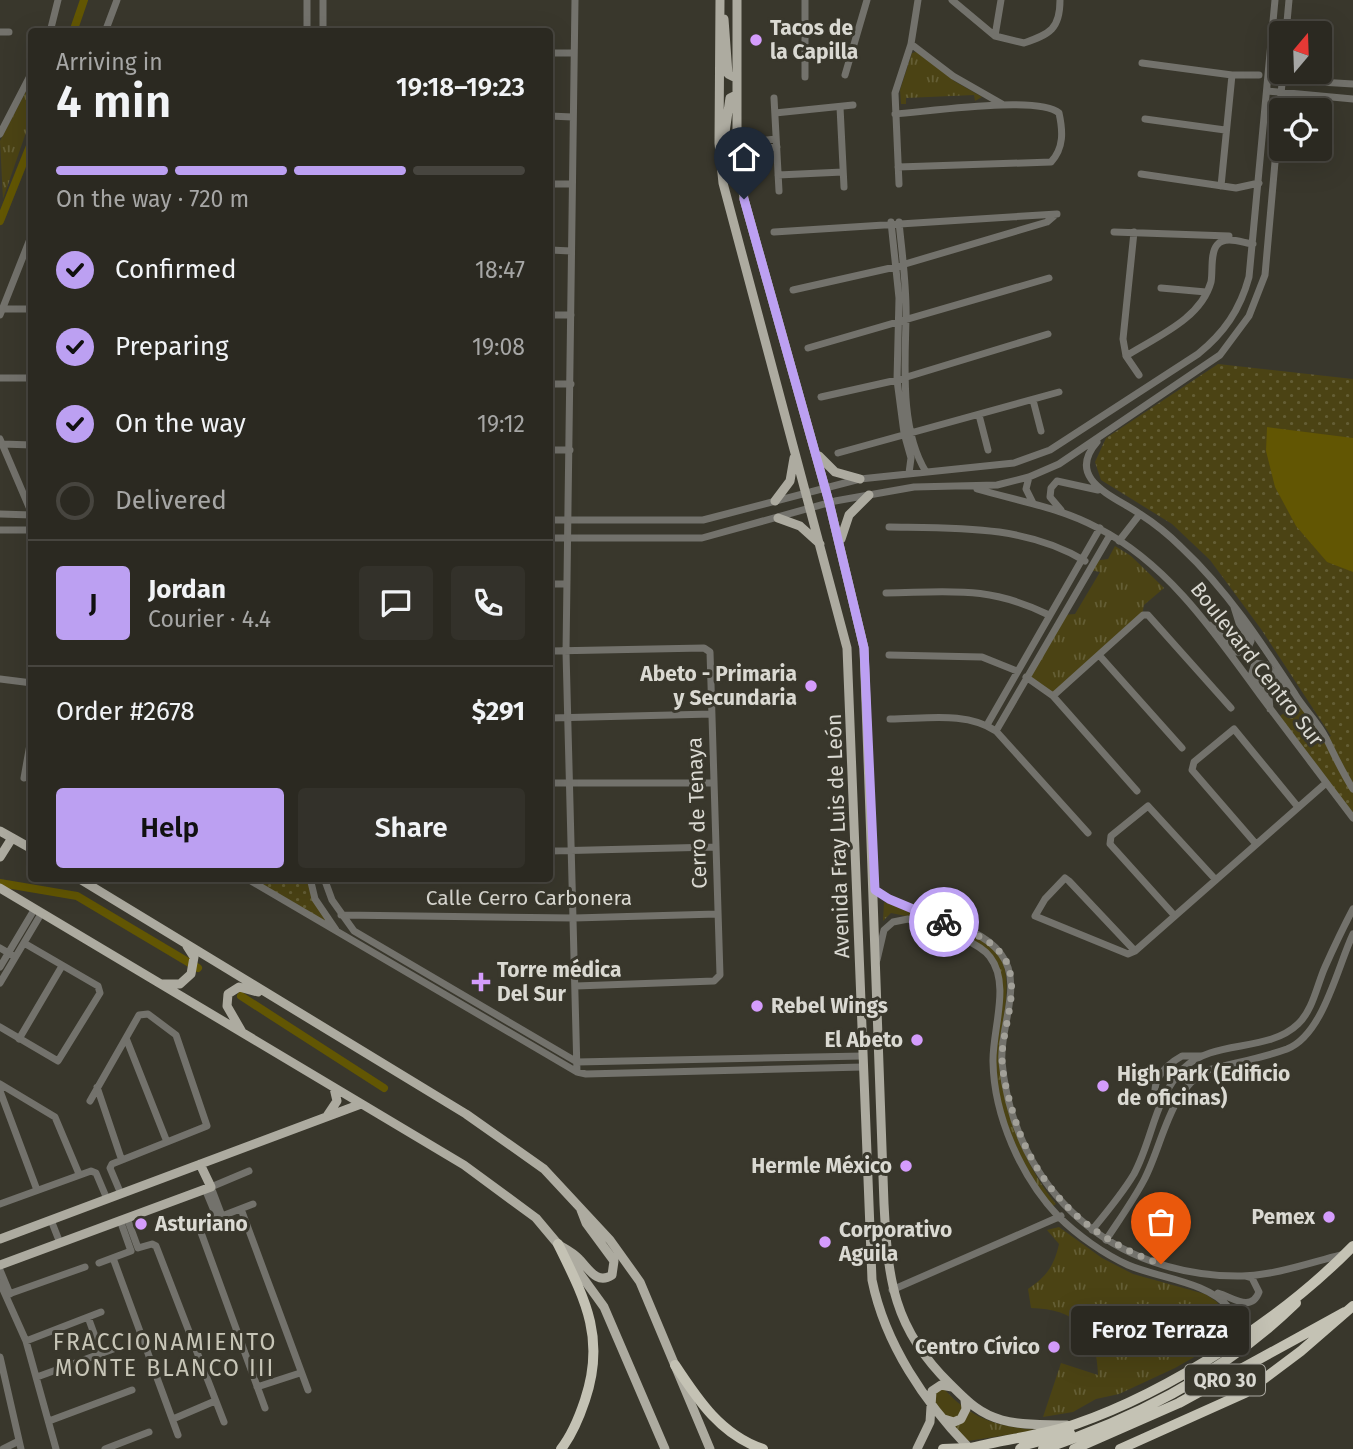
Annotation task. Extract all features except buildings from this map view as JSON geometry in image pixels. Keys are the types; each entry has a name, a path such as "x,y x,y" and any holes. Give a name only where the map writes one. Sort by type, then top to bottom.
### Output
{"highway":[{"path":"558,1244 591,1317 594,1358 580,1416 561,1449"},
{"name":"QRO 30","path":"1074,1449 1214,1372 1274,1324 1349,1250"},
{"name":"QRO 30","path":"969,1449 1075,1425 1180,1377 1231,1344 1314,1282"},
{"name":"QRO 30","path":"1043,1449 1096,1436 1243,1371 1349,1309"},
{"name":"QRO 30","path":"1120,1449 1245,1393 1301,1351 1349,1309"},
{"path":"675,1364 701,1404 724,1428 763,1449"},
{"path":"1020,1449 1025,1445 1078,1431 1162,1394 1174,1388 1180,1377"},
{"path":"943,1449 969,1449"}],"main road":[{"name":"Avenida Fray Luis de León","path":"737,0 737,147 744,199 813,442 864,648 875,890 884,1204 892,1290 908,1333 932,1367 981,1412 1011,1422 1075,1425"},
{"name":"Avenida Fray Luis de León","path":"720,2 720,158 730,214 835,594 848,660 871,1269 875,1293 918,1389 969,1449"},
{"path":"720,2 725,22 728,74 736,78"},
{"path":"720,158 728,104 730,98 736,95"},
{"path":"813,442 826,466 845,477 860,480"},
{"path":"775,501 790,481 794,468 794,446"},
{"path":"840,544 849,515 869,495"},
{"path":"778,518 800,526 821,546"},
{"path":"0,831 28,847"},
{"path":"0,857 12,838"},
{"path":"84,882 286,1003 516,1147 579,1204 610,1240 640,1282 710,1449"},
{"path":"0,888 500,1189 536,1219 558,1244 604,1307 665,1449"},
{"path":"152,980 172,986 187,980 195,965 185,944"},
{"path":"244,1035 227,1006 228,995 232,990 246,987 286,1003"},
{"path":"326,1117 337,1101 334,1087"},
{"path":"0,1239 361,1104"},
{"path":"866,1128 881,1128"},
{"path":"0,1267 208,1188 200,1164"},
{"path":"558,1244 578,1257 597,1278 606,1279 612,1275 614,1261 586,1223 579,1204"},
{"path":"917,1449 930,1422 932,1391 937,1386 953,1387"},
{"path":"942,1419 954,1422 961,1419 966,1409 965,1400"}],"street":[{"path":"51,28 58,0"},
{"path":"106,28 117,0"},
{"path":"307,0 307,28"},
{"path":"323,0 323,28"},
{"path":"575,0 566,652 577,1072"},
{"path":"805,0 805,76"},
{"path":"845,75 849,57 860,32 867,0"},
{"path":"899,184 895,93 911,44 918,0"},
{"path":"953,0 995,36 1024,43 1042,36 1058,23 1060,0"},
{"path":"995,36 1001,0"},
{"path":"1273,21 1275,0"},
{"path":"1287,21 1289,0"},
{"path":"0,32 9,32"},
{"path":"911,44 953,76 1003,104"},
{"path":"553,52 573,53"},
{"path":"805,52 849,57"},
{"path":"1142,63 1232,75 1259,75"},
{"path":"1221,186 1232,75"},
{"path":"553,520 703,520 860,480 909,473 996,467 1050,450 1108,415 1198,354 1219,336 1232,318 1247,287 1254,242 1269,79"},
{"path":"0,134 28,80"},
{"path":"1332,82 1353,83"},
{"path":"553,538 702,538 829,502 914,487 997,485 1029,477 1059,464 1220,355 1244,325 1255,306 1265,275 1282,84"},
{"path":"1295,84 1295,93"},
{"path":"1268,91 1353,99"},
{"path":"774,99 779,191"},
{"path":"895,114 1003,104 1051,108 1059,113 1061,146 1051,163 898,167"},
{"path":"775,113 853,105"},
{"path":"840,107 844,187"},
{"path":"553,117 572,117"},
{"path":"1145,119 1225,130"},
{"path":"737,147 776,143"},
{"path":"778,175 843,172"},
{"path":"1140,174 1244,188 1258,195"},
{"path":"1244,188 1259,183"},
{"path":"553,184 571,184"},
{"path":"774,232 895,222 1057,214 1047,222 899,266 793,290"},
{"path":"1001,217 1003,235"},
{"path":"895,222 902,319 900,379 911,458 909,473"},
{"path":"1114,232 1254,242"},
{"path":"1134,232 1123,340 1126,356 1139,376"},
{"path":"1126,356 1186,318 1206,292 1215,249 1219,243 1228,240 1254,242"},
{"path":"28,246 1,312 28,309"},
{"path":"553,250 571,251"},
{"path":"808,348 1049,278"},
{"path":"1161,288 1206,292"},
{"path":"553,315 571,315"},
{"path":"821,397 900,379 1048,334"},
{"path":"0,378 28,378"},
{"path":"553,384 570,384"},
{"path":"838,453 1059,392"},
{"path":"1033,400 1041,431"},
{"path":"978,415 988,450"},
{"path":"908,432 926,472"},
{"path":"1099,490 1092,480 1087,463 1089,452 1102,436"},
{"path":"28,444 1,442 28,505"},
{"path":"553,450 570,450"},
{"path":"1029,477 1026,489 1033,503"},
{"name":"Boulevard Centro Sur","path":"1062,512 1050,497 1051,488 1057,481 1099,490 1140,514 1181,547 1233,602 1326,738 1337,764 1353,789"},
{"name":"Boulevard Centro Sur","path":"971,487 1062,512 1100,528 1161,574 1208,625 1353,818"},
{"path":"0,514 28,514"},
{"path":"1119,541 1140,514"},
{"path":"889,527 984,529 1023,536 1092,565"},
{"path":"987,725 1100,528"},
{"path":"0,530 28,530"},
{"path":"996,731 1110,535"},
{"path":"553,584 566,584"},
{"path":"886,593 976,592 1001,595 1049,615"},
{"path":"1208,625 1219,630 1236,652 1246,652 1251,641 1239,623 1233,602"},
{"path":"1053,696 1143,615 1148,615 1231,708"},
{"path":"1031,645 1042,650"},
{"name":"Cerro de Tenaya","path":"566,652 708,649 720,975 714,981 576,986"},
{"path":"553,651 566,652"},
{"path":"889,655 982,657 1017,671"},
{"path":"1099,655 1182,748"},
{"path":"1270,709 1266,692 1252,673 1255,663 1267,665 1282,685 1292,690"},
{"path":"1026,677 1053,696 1137,792"},
{"path":"0,679 28,682"},
{"path":"553,718 712,714"},
{"path":"890,719 961,718 987,725 996,731 1088,833"},
{"path":"1256,844 1192,770 1194,762 1234,729 1298,807"},
{"path":"24,778 28,765"},
{"path":"553,783 714,783"},
{"path":"1135,951 1065,878 1035,913 1038,920 1128,954 1135,951 1326,783"},
{"path":"1174,915 1110,844 1111,836 1149,806 1215,879"},
{"path":"553,851 715,847"},
{"path":"253,882 577,1072 586,1074 863,1067"},
{"path":"311,882 316,900 338,933"},
{"path":"326,882 341,915 354,930 577,1062 863,1056"},
{"path":"875,890 889,899 981,936 992,944 1007,962 1011,983 1002,1060 1020,1136 1033,1163 1068,1211 1092,1230 1130,1252 1182,1270 1244,1276 1291,1268 1349,1250"},
{"path":"1158,1105 1155,1088 1160,1073 1169,1063 1182,1056 1217,1053 1281,1035 1297,1026 1308,1012 1325,967 1353,909"},
{"path":"0,967 24,943 37,912"},
{"path":"0,983 12,955 37,912"},
{"name":"Calle Cerro Carbonera","path":"341,915 574,918 718,914"},
{"path":"877,961 884,930 900,919 908,919 979,947 989,955 998,975 993,1062 1003,1116 1030,1178 1059,1217 1100,1249 1126,1264 1245,1304 1252,1301 1259,1292 1256,1284 1244,1276"},
{"path":"1106,1240 1144,1180 1182,1091 1196,1076 1289,1048 1306,1036 1319,1019 1353,934"},
{"path":"0,1027 54,1060 61,1060 100,993 98,986 24,943"},
{"path":"0,948 12,955"},
{"path":"19,1039 62,966"},
{"path":"1325,967 1336,971"},
{"path":"90,1101 143,1013 164,1024 176,1035 207,1126 121,1158 110,1168 121,1194"},
{"path":"496,1024 501,1015"},
{"path":"126,1038 167,1142"},
{"path":"1217,1053 1220,1067"},
{"path":"1092,1230 1135,1172 1158,1105 1170,1083 1186,1066 1202,1056"},
{"path":"0,1084 55,1117 79,1174"},
{"path":"97,1086 121,1158"},
{"path":"0,1091 37,1190"},
{"path":"0,1204 91,1171 96,1173 107,1199"},
{"path":"219,1217 208,1188 249,1171"},
{"path":"254,1204 199,1227 265,1408"},
{"path":"241,1209 308,1390"},
{"path":"892,1290 1068,1211"},
{"path":"123,1219 134,1250"},
{"path":"51,1220 60,1243"},
{"path":"99,1263 152,1244 156,1246 224,1422"},
{"path":"113,1258 178,1434"},
{"path":"0,1267 26,1341 56,1449"},
{"path":"8,1295 85,1267"},
{"path":"0,1283 8,1295"},
{"path":"1211,1291 1229,1308 1231,1344"},
{"path":"26,1341 101,1312"},
{"path":"88,1317 101,1353"},
{"path":"37,1377 116,1348"},
{"path":"0,1357 4,1387 20,1445 3,1449"},
{"path":"257,1387 300,1373"},
{"path":"49,1421 132,1390"},
{"path":"173,1419 215,1401"},
{"path":"105,1449 149,1432"}],"green space":[{"path":"919,51 954,81 982,97 975,101 974,95 906,98 906,104 901,104 900,90 912,53"},
{"path":"28,88 28,127 3,199 0,141"},
{"path":"1218,364 1353,379 1353,818 1277,718 1300,702 1326,738 1331,736 1261,629 1210,560 1172,524 1101,480 1095,462 1106,438"},
{"path":"1115,546 1131,556 1164,588 1144,605 1142,615 1053,696 1026,677 1063,615 1075,614 1100,572 1089,570 1094,561 1108,559"},
{"path":"251,882 311,882 315,899 338,933"},
{"path":"884,902 971,932 993,947 1001,958 1007,987 1000,1052 1004,1086 1019,1140 1034,1173 1056,1204 1053,1206 1021,1157 1001,1102 995,1064 1001,994 998,976 989,954 911,917 891,913 883,921"},
{"path":"1059,1227 1102,1258 1133,1274 1205,1294 1217,1302 1223,1314 1223,1327 1212,1347 1119,1394 1096,1399 1073,1412 1043,1417 1061,1363 1098,1375 1093,1346 1081,1325 1060,1313 1031,1308 1028,1289 1049,1270 1059,1244 1047,1230"},
{"path":"935,1389 945,1390 965,1408 987,1420 1011,1427 1038,1430 968,1441 931,1403"}],"shaded area":[{"path":"1267,427 1353,438 1353,572 1327,562 1296,526 1275,487 1266,451"}],"waterway":[{"path":"74,28 84,0"},
{"path":"0,221 28,151"},
{"path":"0,883 77,896 198,968"},
{"path":"241,996 384,1088"}],"way so far":[{"path":"944,922 981,936 1001,953 1007,962 1011,983 1002,1060 1005,1083 1020,1136 1033,1163 1068,1211 1092,1230 1130,1252 1161,1264"}],"place":[{"name":"Tacos de la Capilla","path":"756,40"},
{"name":"Abeto - Primaria y Secundaria","path":"811,686"},
{"name":"Torre médica Del Sur","path":"481,982"},
{"name":"Rebel Wings","path":"757,1006"},
{"name":"El Abeto","path":"917,1040"},
{"name":"High Park (Edificio de oficinas)","path":"1103,1086"},
{"name":"Hermle México","path":"906,1166"},
{"name":"Pemex","path":"1329,1217"},
{"name":"Asturiano","path":"141,1224"},
{"name":"Corporativo Aguila","path":"825,1242"},
{"name":"Feroz Terraza","path":"1161,1264"},
{"name":"Centro Cívico","path":"1054,1347"}],"district":[{"name":"FRACCIONAMIENTO MONTE BLANCO III","path":"165,1355"}],"route":[{"path":"744,199 813,442 864,648 875,890 884,897 944,922"}]}
